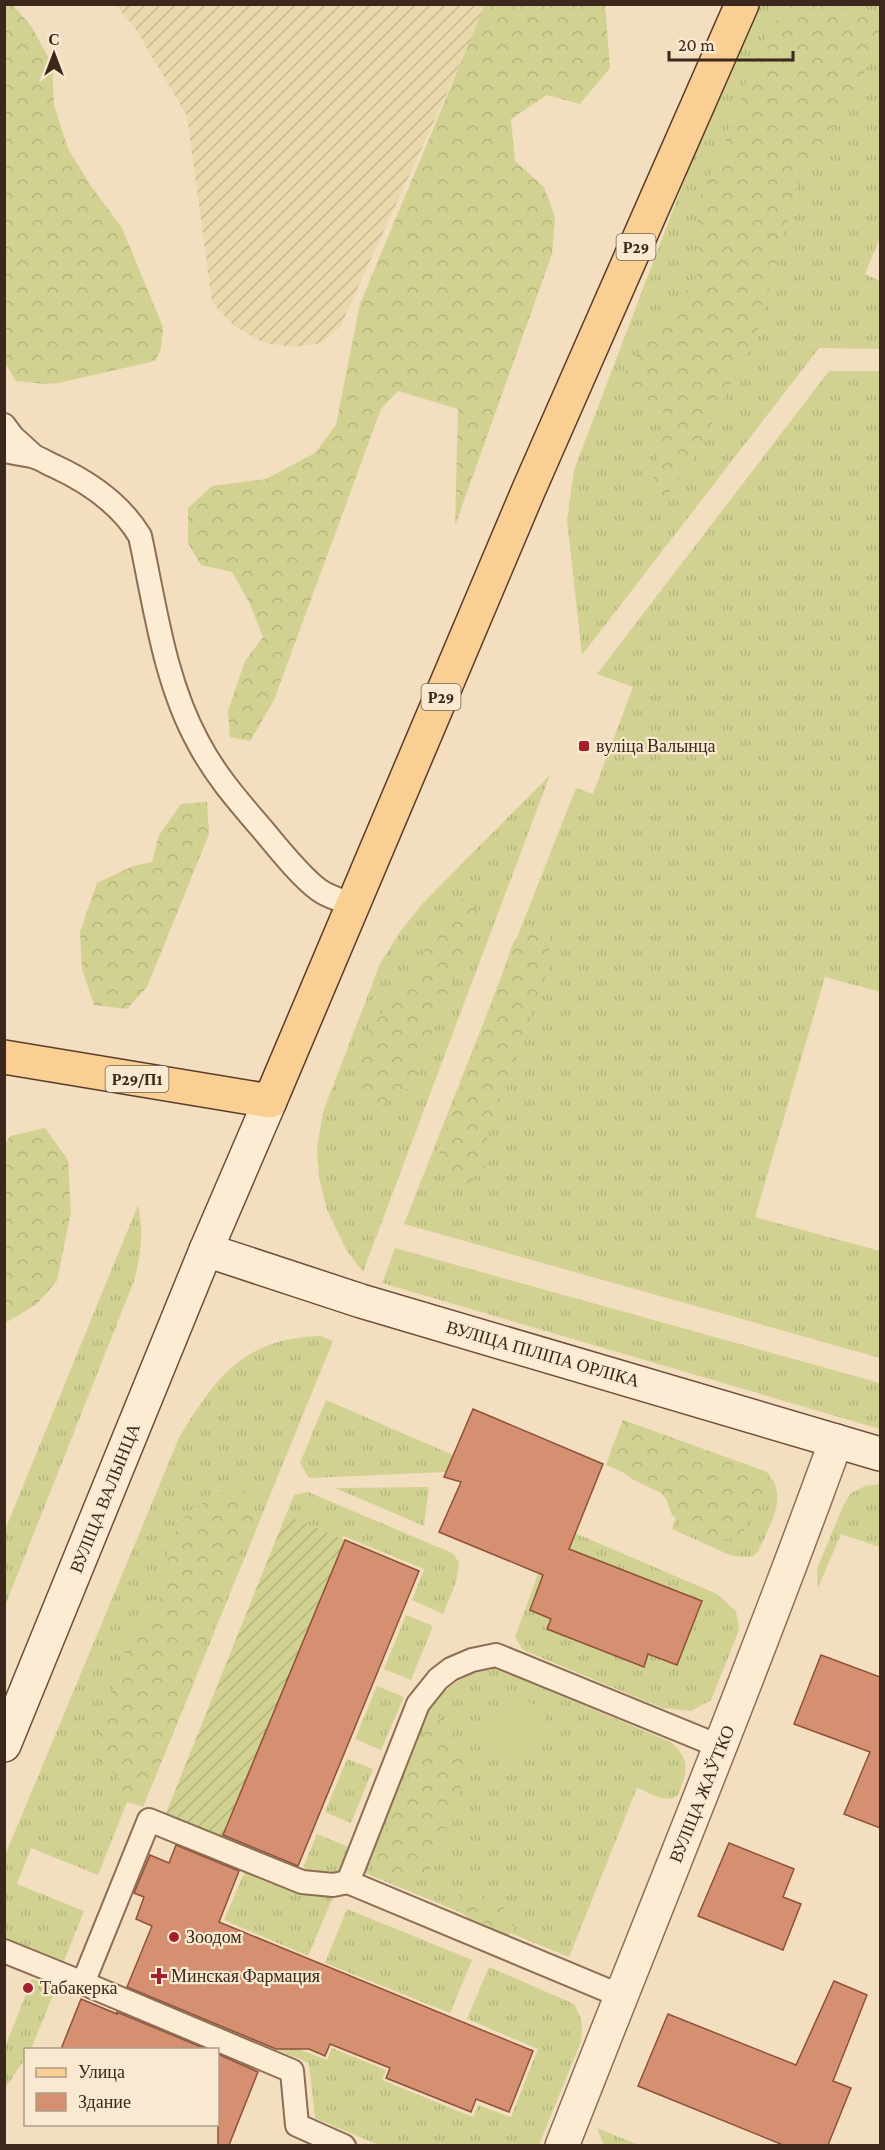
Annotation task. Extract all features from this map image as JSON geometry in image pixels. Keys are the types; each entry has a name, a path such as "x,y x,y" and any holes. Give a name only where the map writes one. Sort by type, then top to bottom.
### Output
{"main road":[{"name":"Р29","path":"270,1101 529,489 742,4"},
{"name":"Р29/П1","path":"4,1057 270,1101"}],"street":[{"name":"Р29","path":"206,1250 270,1101"},
{"name":"ВУЛІЦА ПІЛІПА ОРЛІКА","path":"206,1250 361,1301 880,1454"},
{"name":"ВУЛІЦА ВАЛЫНЦА","path":"4,1745 206,1250"},
{"name":"ВУЛІЦА ЖАЎТКО","path":"562,2145 721,1747 836,1441"}],"lane":[{"path":"4,425 34,457"},
{"path":"4,451 34,457 67,472 99,491 131,521 140,536 172,681 183,712 198,743 234,797 279,849 320,891 352,905"},
{"path":"348,1882 418,1704 438,1679 451,1669 472,1660 496,1655 721,1747"},
{"path":"83,1983 149,1820 302,1882 333,1885 348,1882 621,1996"},
{"path":"4,1951 292,2071 297,2125 344,2145"}],"shaded area":[{"path":"116,5 487,5 340,327 321,343 294,347 264,343 234,326 212,302 187,116 135,28"}],"green space":[{"path":"4,5 13,5 31,26 52,64 54,105 68,149 91,186 122,228 163,327 161,349 155,361 45,384 16,381 5,363"},
{"path":"485,5 605,5 610,68 580,104 547,95 511,119 515,161 544,187 555,217 552,254 455,526 458,409 398,391 381,409 274,700 250,741 230,737 228,711 245,661 263,637 250,604 232,572 201,565 188,543 188,508 212,486 266,479 315,453 336,425 360,304"},
{"path":"751,5 880,5 880,237 865,274 880,281 880,349 819,348 582,655 567,520 574,470"},
{"path":"790,5 831,5 855,10 880,10 880,38 859,86 797,185 759,327 700,449 665,498 648,498 660,452 664,404 638,403 623,374 697,276 697,204 735,119 755,54"},
{"path":"829,371 880,371 880,992 825,977 755,1217 880,1251 880,1358 404,1224 576,788 593,794 633,687 597,674"},
{"path":"550,775 363,1272 347,1251 327,1210 319,1178 317,1148 323,1112 380,964 400,932 423,903"},
{"path":"207,802 209,834 147,987 127,1009 94,1005 82,969 80,932 97,883 133,866 152,862 159,835 181,804"},
{"path":"464,896 479,914 412,1086 380,1106 354,1090 371,1024 415,981 429,934"},
{"path":"528,924 549,935 549,967 487,1134 489,1163 467,1184 440,1173 439,1147 514,941"},
{"path":"45,1128 68,1160 71,1212 57,1281 37,1304 5,1323 5,1145 10,1136"},
{"path":"138,1205 141,1243 134,1281 5,1606 5,1530"},
{"path":"395,1248 880,1383 880,1429 382,1283"},
{"path":"320,1336 333,1341 143,1807 127,1802 98,1875 31,1848 17,1884 84,1911 64,1961 5,1938 4,1858 179,1438 206,1397 234,1365 251,1353 271,1344 294,1338"},
{"path":"326,1400 453,1455 446,1472 309,1478 300,1463"},
{"path":"623,1420 767,1472 774,1482 777,1501 772,1521 758,1552 752,1557 732,1556 672,1529 683,1498 606,1465"},
{"path":"623,1420 767,1472 770,1485 769,1494 751,1506 744,1532 735,1538 720,1540 684,1526 672,1515 661,1493 632,1479 612,1463 611,1450"},
{"path":"880,1484 880,1547 841,1534 818,1588 817,1569 844,1504 851,1493 865,1486"},
{"path":"429,1487 424,1526 335,1488"},
{"path":"228,1489 242,1490 255,1497 255,1515 228,1577 226,1604 210,1635 198,1649 195,1662 196,1677 151,1787 142,1796 128,1799 122,1794 118,1776 103,1767 97,1760 100,1718 109,1700 129,1639 140,1623 154,1612 163,1588 168,1552 178,1526 191,1510"},
{"path":"308,1492 452,1553 459,1562 456,1582 443,1614 412,1600 424,1569 343,1536 218,1837 165,1816 294,1495"},
{"path":"286,1515 345,1540 221,1839 165,1816"},
{"path":"575,1533 717,1594 736,1611 739,1630 711,1700 691,1711 662,1708 523,1650 515,1637 538,1574 543,1575"},
{"path":"406,1615 433,1626 411,1680 384,1669"},
{"path":"494,1668 671,1742 680,1752 685,1763 684,1780 675,1797 664,1799 637,1788 569,1957 365,1873 428,1709 442,1693 465,1677"},
{"path":"377,1686 404,1697 381,1750 355,1739"},
{"path":"517,1699 538,1708 547,1729 538,1750 517,1759 496,1750 487,1729 496,1708"},
{"path":"432,1712 447,1725 462,1750 464,1765 462,1782 437,1859 432,1867 418,1876 402,1877 385,1872 378,1867 377,1852"},
{"path":"347,1759 373,1769 351,1823 325,1812"},
{"path":"317,1834 351,1848 343,1865 334,1874 321,1875 302,1870"},
{"path":"245,1871 299,1893 333,1897 308,1956 224,1920"},
{"path":"469,1891 493,1899 502,1906 515,1927 506,1938 489,1934 486,1925 470,1919 458,1910 458,1896"},
{"path":"347,1909 472,1960 450,2013 325,1963"},
{"path":"489,1967 574,2004 579,2014 582,2028 580,2044 539,2145 381,2146 315,2118 309,2063 205,2021 213,2003 234,2024 327,2060 332,2048 386,2070 382,2080 473,2117 478,2105 511,2117 538,2049 467,2019"},
{"path":"32,1979 56,1988 31,2048 24,2048 24,2060 5,2088 5,2047"},
{"path":"597,2128 639,2145 604,2145"}],"building":[{"path":"473,1409 603,1464 569,1549 702,1601 677,1665 648,1654 644,1667 547,1629 551,1619 530,1610 543,1575 439,1532 461,1482 444,1477"},
{"path":"345,1540 419,1571 298,1866 223,1835"},
{"path":"821,1655 880,1677 880,1828 844,1814 870,1752 794,1724"},
{"path":"729,1843 794,1869 783,1897 801,1904 783,1950 698,1916"},
{"path":"176,1845 239,1871 219,1922 533,2051 509,2112 476,2099 471,2112 386,2078 390,2068 330,2044 325,2056 309,2049 276,2049 127,1987 152,1926 136,1919 144,1897 134,1893 150,1855 169,1863"},
{"path":"834,1981 867,1995 833,2081 851,2088 828,2145 783,2145 638,2086 668,2014 796,2065"},
{"path":"81,1999 204,2048 61,2048"},
{"path":"219,2054 258,2072 229,2145 218,2145"}],"place":[{"name":"вуліца Валынца","path":"584,746"},
{"name":"Зоодом","path":"174,1937"},
{"name":"Минская Фармация","path":"159,1976"},
{"name":"Табакерка","path":"28,1988"}]}
